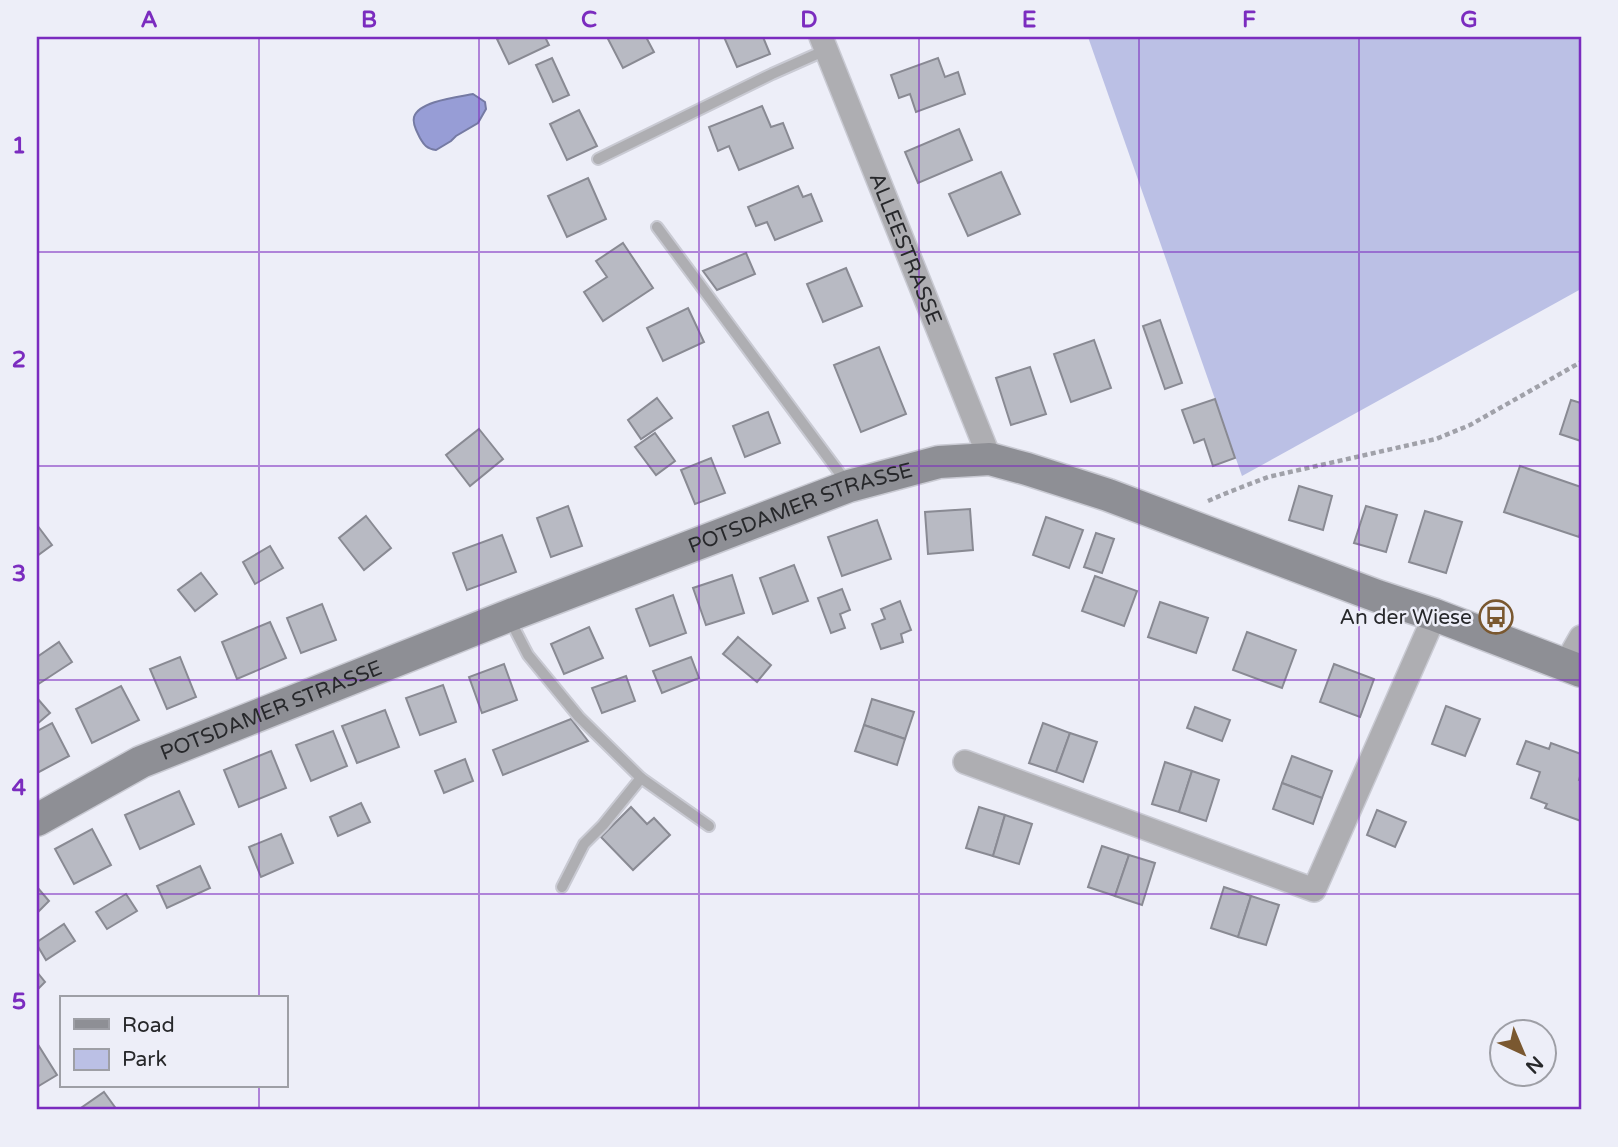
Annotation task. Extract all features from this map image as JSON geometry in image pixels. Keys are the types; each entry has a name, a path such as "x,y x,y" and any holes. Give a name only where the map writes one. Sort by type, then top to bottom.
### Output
{"main road":[{"name":"POTSDAMER STRASSE","path":"37,820 141,762 508,616 849,486 939,461 990,459 1027,469 1192,526 1573,668"}],"street":[{"name":"ALLEESTRASSE","path":"823,43 990,459"},
{"path":"965,762 1314,890 1435,615"},
{"path":"1573,668 1581,637"}],"lane":[{"path":"598,159 772,74 823,43"},
{"path":"657,227 849,486"},
{"path":"508,616 528,655 579,717 641,778 709,826"},
{"path":"562,887 584,844 641,778"}],"path":[{"path":"1192,526 1201,505 1229,492 1268,477 1436,439 1471,425 1581,362"}],"green space":[{"path":"1088,37 1581,37 1581,289 1242,476"}],"shaded area":[{"path":"473,94 485,102 486,109 478,123 436,150 426,146 414,125 417,112 431,103"}],"building":[{"path":"545,37 549,45 509,64 497,39"},
{"path":"607,37 646,37 654,52 623,68"},
{"path":"724,37 763,37 770,54 737,67"},
{"path":"552,58 569,95 553,102 536,65"},
{"path":"938,58 945,77 958,72 965,94 916,112 910,94 899,98 891,75"},
{"path":"762,106 771,127 783,123 793,148 739,170 729,146 718,151 709,127"},
{"path":"579,110 597,146 567,160 550,124"},
{"path":"959,129 972,160 918,183 905,152"},
{"path":"1001,172 1020,214 968,236 949,194"},
{"path":"588,178 606,219 567,237 548,196"},
{"path":"798,186 803,197 811,194 822,221 775,240 767,222 756,226 748,207"},
{"path":"623,243 653,288 603,321 584,292 607,277 596,261"},
{"path":"746,253 755,274 717,290 703,271"},
{"path":"846,268 862,306 823,322 807,284"},
{"path":"688,308 704,342 663,361 647,328"},
{"path":"1160,320 1182,383 1165,389 1143,326"},
{"path":"1094,340 1111,388 1071,402 1054,354"},
{"path":"879,347 906,414 861,432 834,365"},
{"path":"1030,367 1046,414 1011,425 996,378"},
{"path":"657,398 672,418 641,439 628,420"},
{"path":"1215,399 1235,458 1213,466 1204,439 1194,443 1182,410"},
{"path":"1571,400 1581,403 1581,441 1560,434"},
{"path":"768,412 780,443 745,457 733,426"},
{"path":"479,429 503,459 470,486 446,455"},
{"path":"655,433 675,461 656,475 635,447"},
{"path":"711,458 725,493 695,504 681,470"},
{"path":"1520,466 1581,487 1579,537 1504,512"},
{"path":"1299,486 1332,496 1323,530 1289,520"},
{"path":"568,506 582,546 551,557 537,518"},
{"path":"1366,506 1397,515 1386,552 1354,543"},
{"path":"970,509 973,550 928,554 925,512"},
{"path":"1425,511 1462,522 1446,573 1409,562"},
{"path":"366,516 391,548 364,570 339,538"},
{"path":"1046,517 1083,530 1069,568 1033,555"},
{"path":"877,520 891,559 842,576 828,537"},
{"path":"37,525 52,545 37,556"},
{"path":"1096,533 1114,539 1102,573 1084,567"},
{"path":"502,535 516,572 467,590 453,553"},
{"path":"270,546 283,568 255,584 243,562"},
{"path":"794,565 808,601 773,614 760,578"},
{"path":"201,573 217,594 195,611 178,590"},
{"path":"732,575 744,613 706,625 693,588"},
{"path":"1095,576 1137,591 1124,626 1082,611"},
{"path":"842,589 850,610 840,614 845,628 831,633 818,598"},
{"path":"673,595 686,633 650,646 636,609"},
{"path":"900,601 911,630 901,634 903,642 881,649 872,624 885,619 881,609"},
{"path":"1160,602 1208,618 1196,653 1148,637"},
{"path":"322,604 336,640 301,653 287,618"},
{"path":"270,622 286,658 237,679 222,642"},
{"path":"589,627 603,658 564,674 551,644"},
{"path":"1247,632 1296,650 1282,688 1233,670"},
{"path":"738,637 771,665 757,682 723,654"},
{"path":"59,642 72,662 37,685 37,657"},
{"path":"180,657 196,697 167,709 150,669"},
{"path":"691,657 699,678 662,693 653,671"},
{"path":"504,664 517,700 482,713 469,677"},
{"path":"1334,664 1374,679 1360,717 1320,702"},
{"path":"626,676 635,701 602,713 592,688"},
{"path":"443,685 456,722 420,735 406,698"},
{"path":"121,686 139,720 92,743 76,709"},
{"path":"37,698 50,713 37,724"},
{"path":"872,699 914,712 905,739 864,725"},
{"path":"1446,706 1480,719 1465,756 1432,744"},
{"path":"1195,707 1230,720 1222,741 1187,728"},
{"path":"385,710 399,747 357,763 342,726"},
{"path":"571,719 588,741 503,775 493,750"},
{"path":"52,723 69,756 37,773 37,731"},
{"path":"1043,723 1070,733 1056,772 1029,763"},
{"path":"864,725 905,739 897,765 855,751"},
{"path":"333,731 347,766 311,781 296,745"},
{"path":"1070,733 1097,742 1083,782 1056,772"},
{"path":"1526,741 1549,749 1551,743 1581,754 1581,821 1545,808 1547,804 1531,798 1540,772 1517,764"},
{"path":"271,751 286,788 239,807 224,770"},
{"path":"1292,756 1332,771 1322,798 1282,783"},
{"path":"465,759 473,781 444,793 435,771"},
{"path":"1165,762 1192,771 1179,812 1152,804"},
{"path":"1192,771 1219,780 1206,821 1179,812"},
{"path":"1282,783 1322,798 1313,824 1273,809"},
{"path":"179,791 194,824 140,849 125,815"},
{"path":"361,803 370,822 338,836 330,817"},
{"path":"631,807 647,824 654,818 670,835 633,870 601,837"},
{"path":"979,807 1005,815 993,856 966,848"},
{"path":"1377,810 1406,822 1395,847 1367,835"},
{"path":"1005,815 1032,824 1019,864 993,856"},
{"path":"92,829 111,865 74,884 55,849"},
{"path":"281,834 293,863 261,877 249,847"},
{"path":"1102,846 1129,855 1115,896 1088,887"},
{"path":"1129,855 1155,863 1142,905 1115,896"},
{"path":"200,866 210,888 167,908 157,886"},
{"path":"37,887 49,901 37,913"},
{"path":"1224,887 1251,896 1238,937 1211,928"},
{"path":"126,894 137,911 107,929 96,912"},
{"path":"1251,896 1279,905 1266,945 1238,937"},
{"path":"64,924 75,941 46,960 37,942"},
{"path":"37,972 45,982 37,990"},
{"path":"37,1043 57,1075 37,1087"},
{"path":"104,1092 117,1110 78,1110"}],"place":[{"name":"An der Wiese","path":"1496,617"}]}
